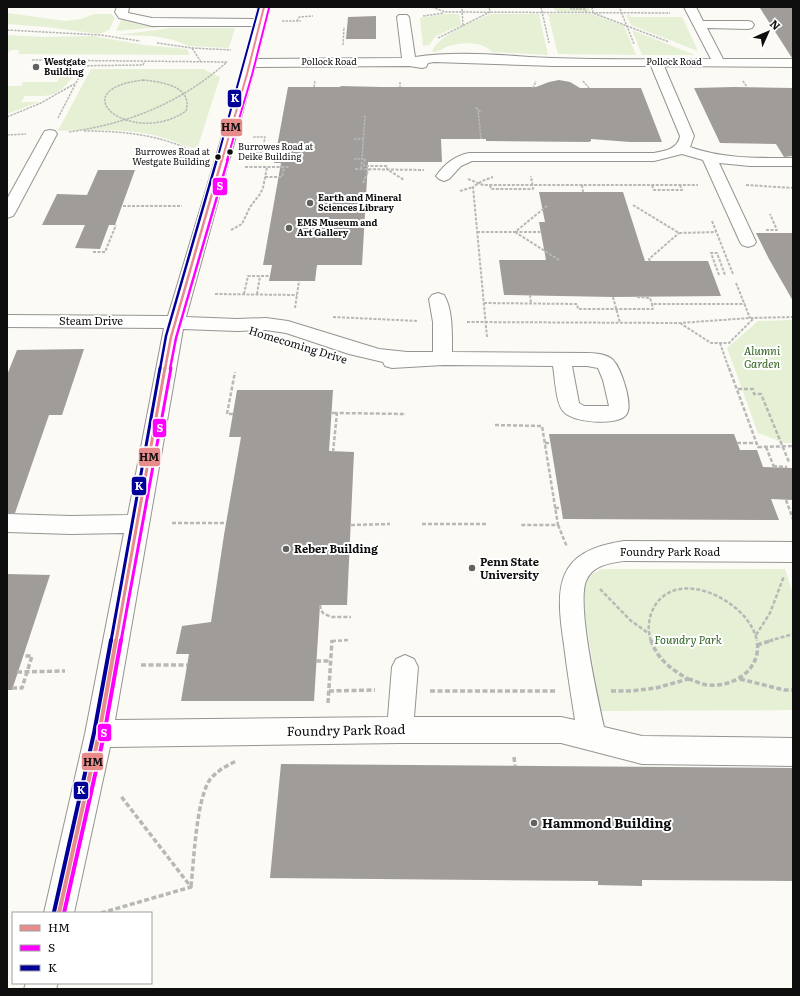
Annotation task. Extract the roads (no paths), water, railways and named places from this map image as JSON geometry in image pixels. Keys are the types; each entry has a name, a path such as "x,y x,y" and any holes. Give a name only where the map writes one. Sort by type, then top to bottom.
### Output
{"street":[{"path":"59,912 99,734 169,345 262,15 152,22 124,16 121,12 123,7"},
{"path":"690,7 719,63"},
{"path":"403,17 409,62"},
{"path":"699,24 748,25"},
{"path":"443,58 447,51 451,49 469,46 483,49 490,54 492,62"},
{"name":"Pollock Road","path":"409,62 443,58 492,62"},
{"name":"Pollock Road","path":"249,63 409,62 440,65 492,62 793,63"},
{"path":"444,176 456,163 469,157 654,157 666,155 680,148 686,141 686,136 656,62"},
{"path":"7,213 50,134"},
{"path":"680,148 709,158 725,161 793,162"},
{"path":"709,158 748,242"},
{"path":"438,299 442,322 443,358"},
{"name":"Steam Drive","path":"7,321 175,322"},
{"name":"Homecoming Drive","path":"175,322 237,325 310,351 355,362 382,362 407,359 443,358 561,360"},
{"path":"7,522 70,525 136,524"},
{"name":"Foundry Park Road","path":"592,737 571,604 575,575 581,567 592,558 605,554 624,552 790,561"},
{"path":"400,730 405,666"},
{"name":"Foundry Park Road","path":"99,734 400,730 562,730 642,750 793,752"}],"place":[{"name":"Westgate Building","path":"36,67"},
{"name":"Burrowes Road at Deike Building","path":"230,152"},
{"name":"Burrowes Road at Westgate Building","path":"218,157"},
{"name":"Earth and Mineral Sciences Library","path":"310,203"},
{"name":"EMS Museum and Art Gallery","path":"289,228"},
{"name":"Reber Building","path":"286,549"},
{"name":"Penn State University","path":"472,568"},
{"name":"Hammond Building","path":"534,823"}],"park label":[{"name":"Alumni Garden","path":"762,357"},
{"name":"Foundry Park","path":"688,640"}]}
